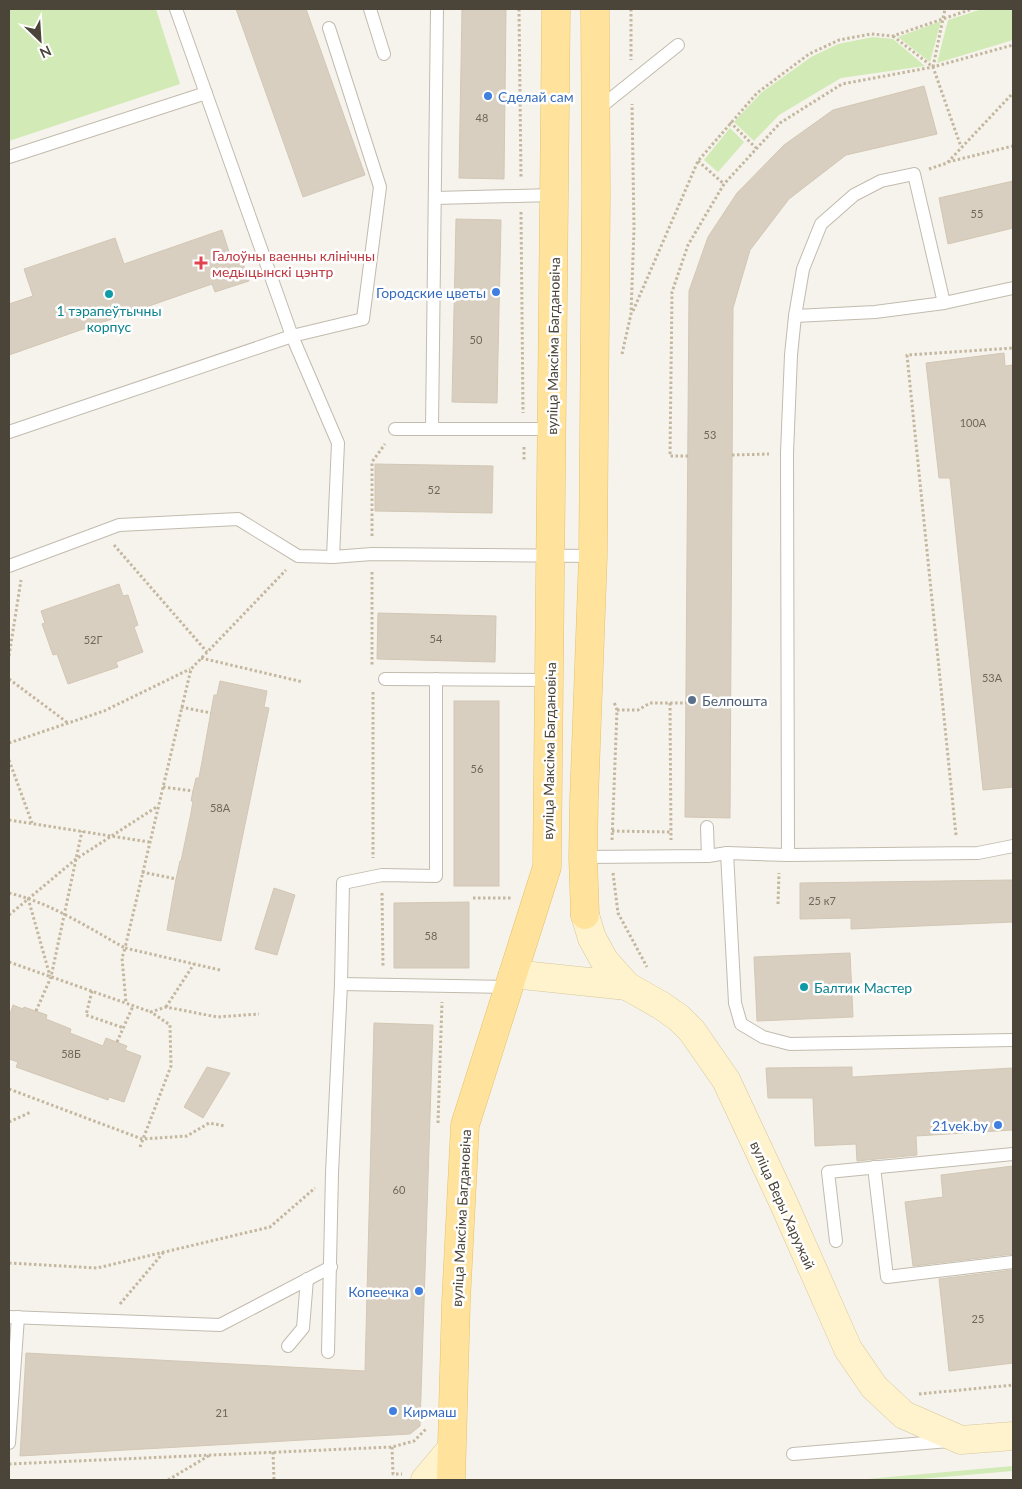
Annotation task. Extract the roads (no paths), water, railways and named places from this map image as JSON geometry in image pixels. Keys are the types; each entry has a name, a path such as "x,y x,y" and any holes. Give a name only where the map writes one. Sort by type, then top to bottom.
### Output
{"main road":[{"name":"вуліца Максіма Багдановіча","path":"451,1480 465,1125 547,867 556,9"},
{"path":"583,857 593,556 595,9"},
{"path":"553,287 562,301 575,304 589,297 595,282"},
{"name":"вуліца Веры Харужай","path":"583,857 585,915 592,938 604,960 627,986 679,1018 692,1031 726,1080 784,1204 848,1349 874,1387 904,1415 961,1440 1013,1436"},
{"path":"511,981 627,986"},
{"path":"417,1477 451,1449"}],"lane":[{"path":"176,9 292,336 338,443 333,557"},
{"path":"370,9 384,54"},
{"path":"432,428 437,9"},
{"path":"9,432 292,336 363,319 380,187 329,28"},
{"path":"596,111 678,44"},
{"path":"9,157 206,93"},
{"path":"784,854 787,453 791,355 803,269 820,224 854,195 881,181 914,174 944,303"},
{"path":"435,198 554,196"},
{"path":"795,316 876,312 944,303 1013,288"},
{"path":"395,429 552,429"},
{"path":"9,566 119,525 238,519 298,556 333,557 372,554 593,556"},
{"path":"328,1352 332,1173 341,984 343,882 377,876 436,876 436,679"},
{"path":"385,680 550,680"},
{"path":"707,827 708,856"},
{"path":"583,857 708,856 728,853 978,853 1013,846"},
{"path":"728,853 734,1003 741,1024 763,1037 790,1044 1013,1040"},
{"path":"341,984 384,985 511,981"},
{"path":"836,1241 828,1172 1013,1154"},
{"path":"874,1167 887,1277 1013,1262"},
{"path":"9,1443 14,1317 107,1319 220,1325 331,1267"},
{"path":"288,1346 303,1328 307,1279"},
{"path":"793,1454 961,1440"}],"place":[{"name":"Сделай сам","path":"488,96"},
{"name":"Галоўны ваенны клінічны медыцынскі цэнтр","path":"201,263"},
{"name":"Городские цветы","path":"496,292"},
{"name":"1 тэрапеўтычны корпус","path":"109,294"},
{"name":"Белпошта","path":"692,700"},
{"name":"Балтик Мастер","path":"804,987"},
{"name":"21vek.by","path":"998,1125"},
{"name":"Копеечка","path":"419,1291"},
{"name":"Кирмаш","path":"393,1411"}]}
